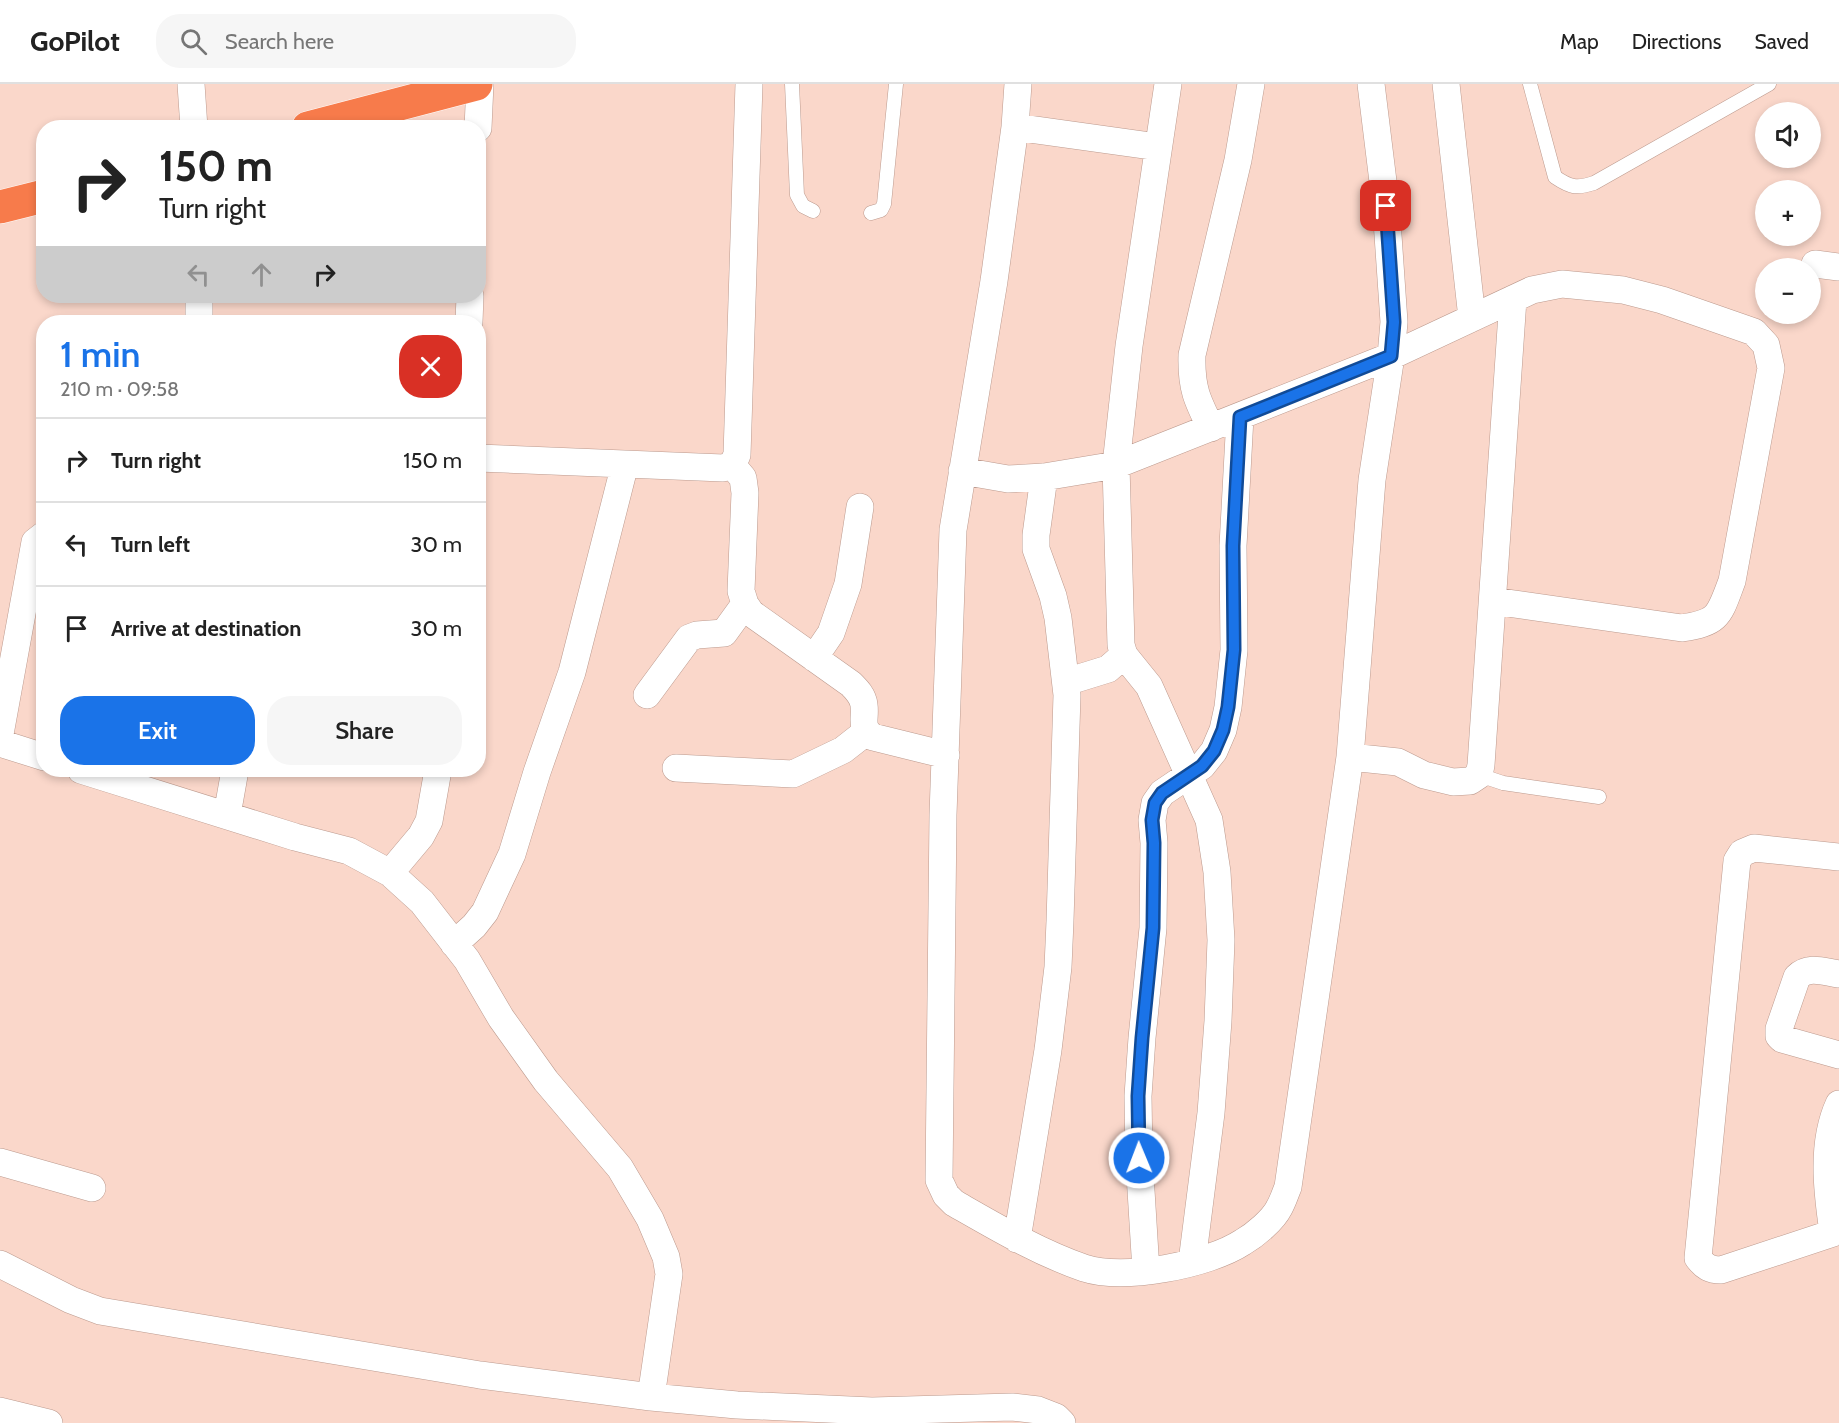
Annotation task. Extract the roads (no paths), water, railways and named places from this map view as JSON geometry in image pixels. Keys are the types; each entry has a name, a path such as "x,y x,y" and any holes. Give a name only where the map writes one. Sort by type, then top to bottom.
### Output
{"highway":[{"path":"339,120 478,84"},
{"path":"0,207 36,198"}],"street":[{"path":"191,84 193,120"},
{"path":"478,84 478,120"},
{"path":"486,458 723,468 732,465 737,455 749,84"},
{"path":"1018,84 1015,127 994,280 953,530 945,755 939,1180 946,1195 954,1203 1017,1239 1086,1268 1117,1273 1146,1271 1211,1258 1243,1242 1278,1210 1288,1187 1350,757 1372,480 1394,322 1386,206 1371,84"},
{"path":"1168,84 1129,346 1116,465 1121,645 1124,655 1149,686 1209,820 1217,872 1221,939 1218,1021 1211,1113 1192,1262"},
{"path":"1211,428 1195,395 1191,376 1192,356 1238,160 1251,84"},
{"path":"1446,84 1472,318"},
{"path":"1015,127 1158,147"},
{"path":"962,471 1008,479 1044,477 1116,465 1391,356 1533,290 1562,284 1623,290 1662,300 1754,332 1766,345 1771,368 1732,581 1720,612 1704,624 1682,628 1493,601"},
{"path":"1350,757 1398,762 1424,776 1453,782 1470,781 1479,775 1513,299"},
{"path":"1146,1271 1139,1158 1138,1096 1153,928 1152,820 1155,803 1162,793 1202,766 1214,751 1223,730 1228,707 1234,650 1233,546 1240,417"},
{"path":"454,944 474,926 485,912 512,854 537,772 572,672 625,464"},
{"path":"732,465 743,478 746,493 741,591 751,613 851,684 860,694 864,705 863,726 866,732 873,737 945,755"},
{"path":"1017,1239 1048,1050 1058,968 1067,719 1066,682 1053,596 1036,549 1044,477"},
{"path":"814,658 831,633 848,584 860,507"},
{"path":"0,734 36,541"},
{"path":"647,695 689,638 697,635 724,633 745,604"},
{"path":"1066,682 1108,669 1124,655"},
{"path":"676,768 774,775 794,774 843,750 866,732"},
{"path":"0,743 36,754"},
{"path":"117,777 227,815 349,851 390,873 422,902 467,960 501,1018 546,1081 620,1168 650,1219 666,1257 669,1274 651,1397"},
{"path":"227,815 234,777"},
{"path":"390,873 421,836 429,821 437,777"},
{"path":"1839,857 1754,848 1742,853 1737,861 1698,1258 1704,1266 1711,1270 1721,1270 1836,1231 1827,1175 1832,1129 1839,1104"},
{"path":"1839,974 1803,971 1797,977 1779,1029 1779,1036 1782,1039 1839,1054"},
{"path":"0,1162 92,1188"},
{"path":"0,1264 71,1300 100,1311 480,1375 736,1406 872,1411 1012,1407 1038,1410 1056,1417 1062,1423"},
{"path":"0,1411 50,1423"}],"lane":[{"path":"792,84 797,195 803,206 813,211"},
{"path":"871,213 881,210 884,204 896,84"},
{"path":"1530,84 1555,177 1568,186 1581,187 1594,183 1769,84"},
{"path":"1479,775 1503,783 1599,797"}]}
